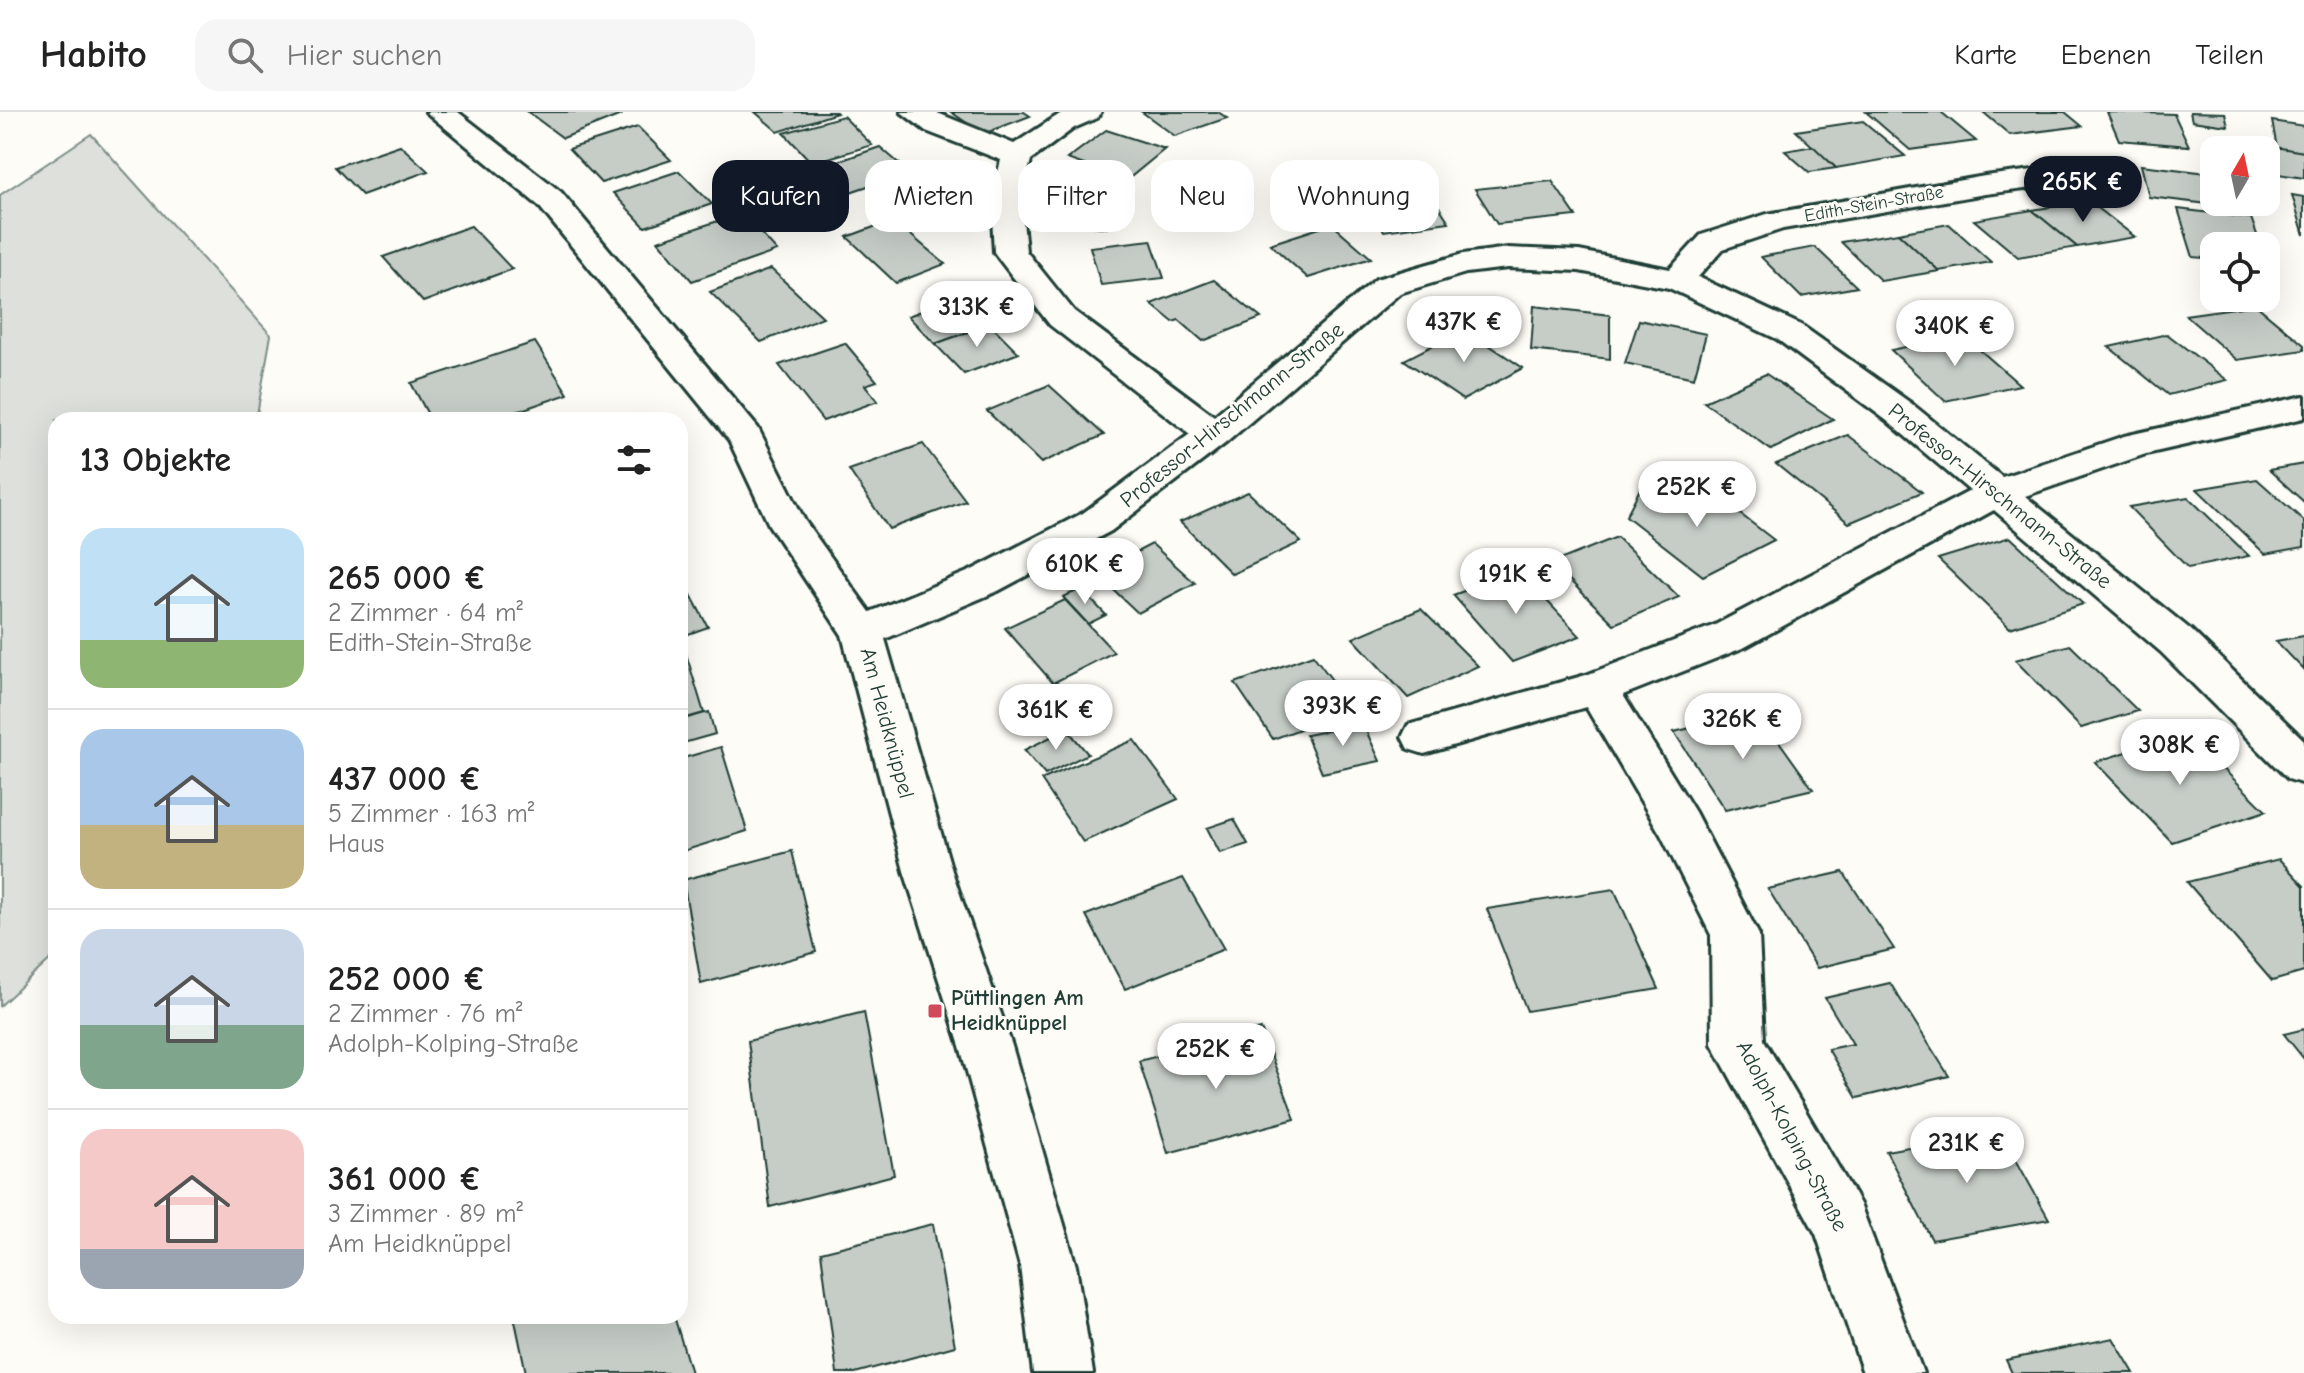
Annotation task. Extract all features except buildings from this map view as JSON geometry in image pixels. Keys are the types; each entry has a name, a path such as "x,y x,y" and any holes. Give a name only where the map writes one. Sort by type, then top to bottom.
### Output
{"street":[{"name":"Am Heidknüppel","path":"440,112 550,199 745,436 788,525 862,632 928,871 986,1046 1048,1266 1063,1373"},
{"path":"915,112 936,125 1017,156"},
{"path":"1087,112 1064,122 1017,156 1006,200 1010,252 1062,318 1214,434"},
{"name":"Edith-Stein-Straße","path":"1678,280 1712,242 1778,221 1985,185 2088,172"},
{"name":"Professor-Hirschmann-Straße","path":"862,632 984,581 1097,522 1214,434 1388,286 1463,264 1508,258 1579,261 1678,280 1789,332 1899,412 2176,641 2304,767"},
{"path":"1424,737 1597,688 1730,636 1998,492 2137,444 2304,407"},
{"name":"Adolph-Kolping-Straße","path":"1597,688 1679,825 1735,935 1738,1044 1840,1223 1893,1373"}],"shaded area":[{"path":"91,134 271,335 257,412 48,412 48,961 0,1006 0,195"}],"place":[{"name":"Püttlingen Am Heidknüppel","path":"935,1011"}]}
